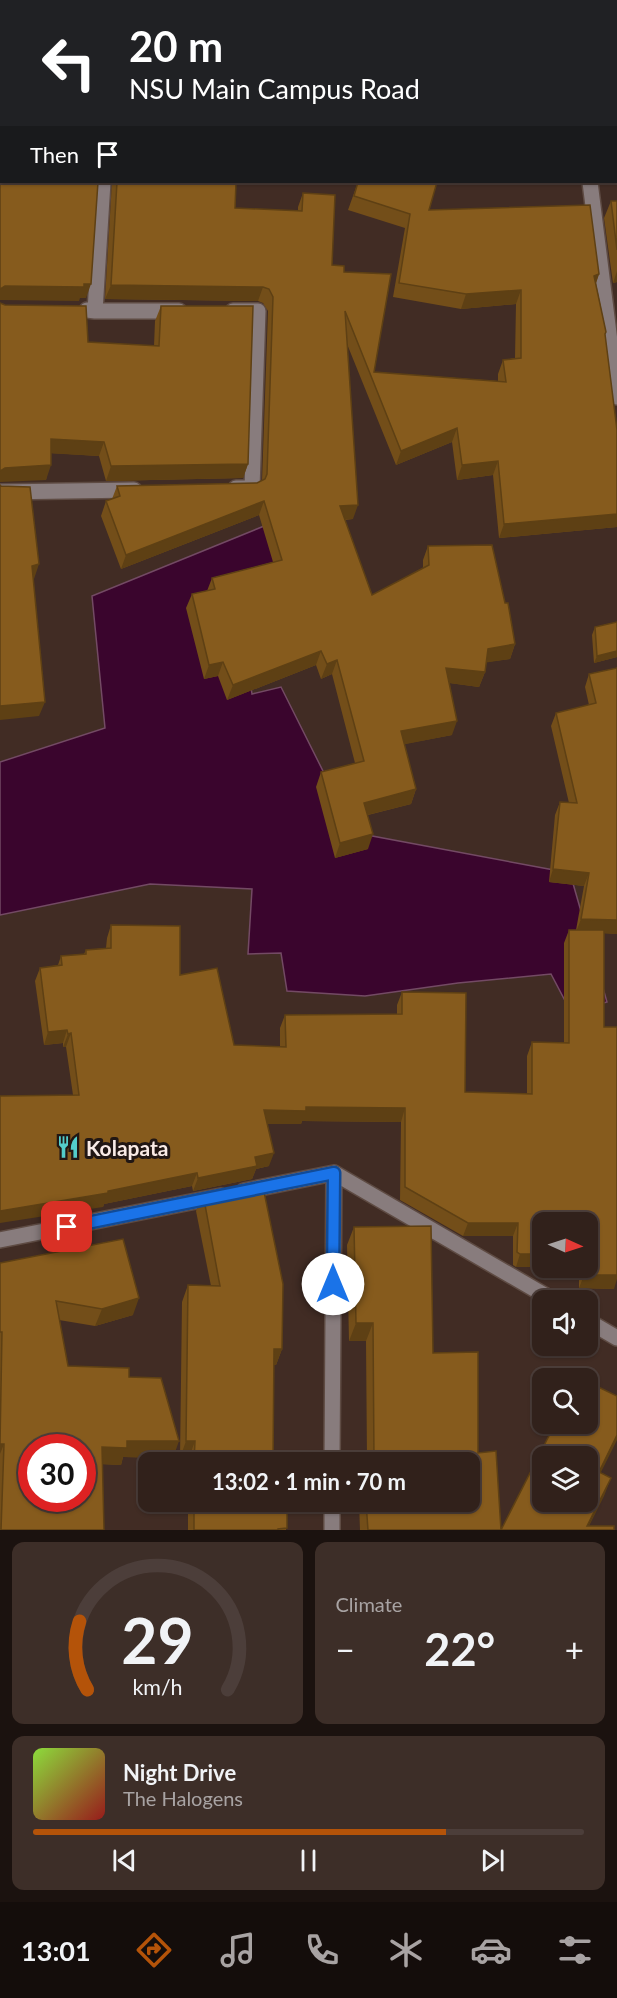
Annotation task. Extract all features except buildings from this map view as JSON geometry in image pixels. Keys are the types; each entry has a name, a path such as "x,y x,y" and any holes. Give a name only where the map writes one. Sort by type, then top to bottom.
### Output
{"street":[{"path":"96,310 104,183"},
{"path":"590,183 617,397"},
{"path":"72,310 200,311"},
{"path":"216,488 252,488 258,311 223,311"},
{"path":"0,492 144,489"},
{"path":"0,1240 334,1173 536,1290"},
{"path":"332,1452 334,1173"},
{"path":"598,1327 617,1338"},
{"path":"332,1512 332,1530"}],"shaded area":[{"path":"306,509 321,546 237,584 252,694 281,687 336,797 367,835 570,873 607,1002 571,1012 551,974 458,983 365,996 287,991 281,953 248,954 252,889 150,884 0,915 0,762 105,728 92,596"}],"place":[{"name":"Kolapata","path":"68,1147"}],"route":[{"path":"67,1227 334,1173 333,1284"}]}
